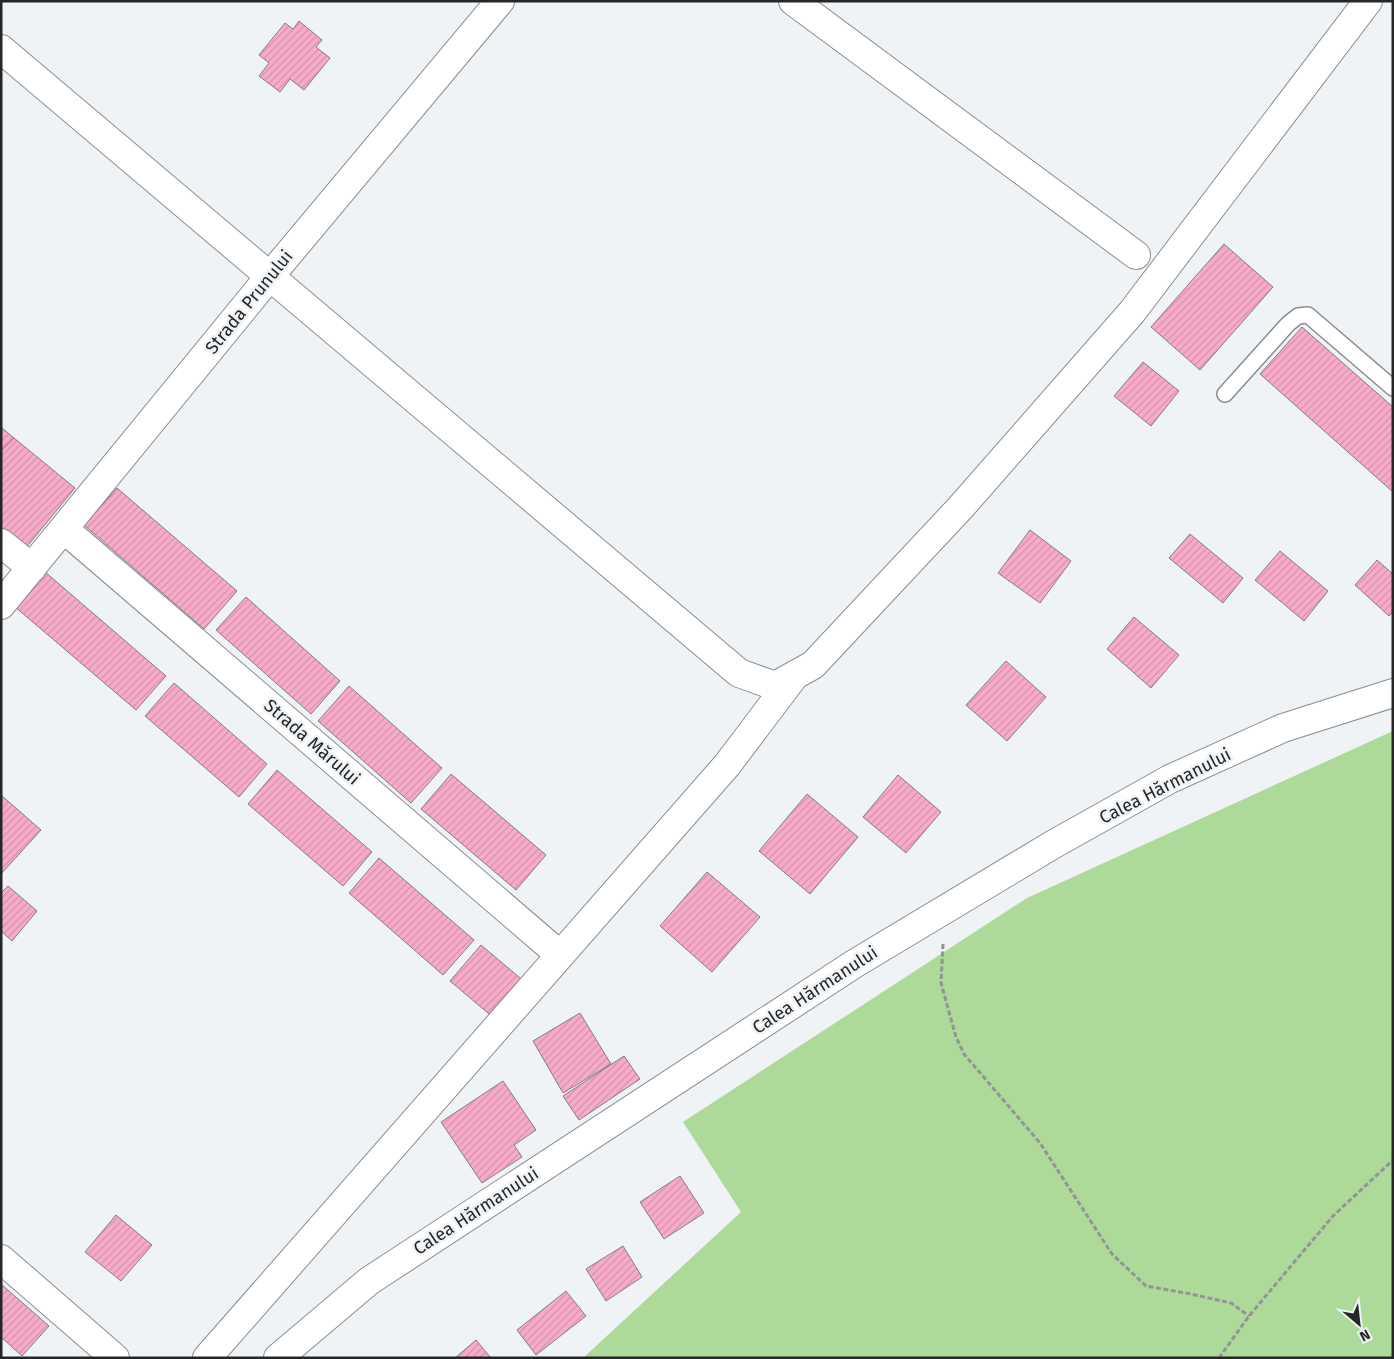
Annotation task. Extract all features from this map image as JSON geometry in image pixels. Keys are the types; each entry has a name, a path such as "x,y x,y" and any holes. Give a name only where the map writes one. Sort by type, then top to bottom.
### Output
{"street":[{"name":"Strada Prunului","path":"1,606 270,276 500,1"},
{"path":"793,1 1136,255"},
{"path":"1,49 740,673 775,686 813,665 961,506 1132,312 1368,1"},
{"name":"Strada Mărului","path":"64,529 560,955"},
{"path":"1,543 32,568"},
{"path":"207,1358 726,765 795,675"},
{"name":"Calea Hărmanului","path":"278,1358 369,1280 854,964 946,908 1054,844 1170,779 1283,728 1393,693"},
{"path":"1,1259 116,1358"}],"lane":[{"path":"1225,394 1288,324 1298,316 1308,315 1393,388"}],"path":[{"path":"946,908 941,983 956,1037 964,1054 1040,1143 1112,1254 1146,1286 1231,1303 1249,1316"},
{"path":"1219,1358 1249,1316 1333,1216 1393,1160"}],"green space":[{"path":"1393,731 1393,1358 583,1358 741,1212 683,1122 1027,898"}],"building":[{"path":"299,21 322,40 316,47 330,58 304,90 290,79 280,92 259,76 269,63 259,55 285,23 293,29"},
{"path":"1224,244 1273,287 1200,370 1151,327"},
{"path":"1302,327 1393,407 1393,492 1260,374"},
{"path":"1143,362 1179,391 1151,426 1114,396"},
{"path":"1,427 14,438 1,451"},
{"path":"14,438 75,488 25,549 1,530 1,451"},
{"path":"117,488 237,591 204,629 84,525"},
{"path":"1030,530 1071,561 1040,603 998,573"},
{"path":"1190,534 1243,578 1223,603 1169,558"},
{"path":"1280,551 1328,591 1304,621 1255,580"},
{"path":"1377,560 1393,574 1393,612 1389,616 1355,585"},
{"path":"44,571 166,676 136,710 14,606"},
{"path":"246,597 340,681 311,714 216,630"},
{"path":"1134,617 1179,655 1151,688 1107,649"},
{"path":"1006,661 1046,697 1007,741 966,705"},
{"path":"174,683 267,764 239,797 145,716"},
{"path":"349,686 442,768 411,803 318,721"},
{"path":"277,770 372,852 343,886 248,804"},
{"path":"451,774 546,855 516,890 421,809"},
{"path":"898,775 941,812 906,853 863,817"},
{"path":"807,794 858,837 810,894 759,851"},
{"path":"1,795 41,830 1,874"},
{"path":"379,858 474,940 443,975 349,893"},
{"path":"707,872 760,917 712,972 660,926"},
{"path":"8,886 37,911 12,941 1,931 1,893"},
{"path":"481,945 526,983 495,1019 450,981"},
{"path":"580,1013 611,1064 563,1093 533,1041"},
{"path":"624,1056 640,1079 579,1120 563,1096"},
{"path":"503,1081 536,1130 514,1145 522,1157 482,1183 441,1122"},
{"path":"680,1176 704,1213 664,1239 640,1202"},
{"path":"116,1215 152,1245 121,1281 85,1252"},
{"path":"623,1246 642,1277 606,1301 586,1269"},
{"path":"1,1284 49,1326 22,1356 1,1337"},
{"path":"566,1291 586,1316 536,1355 517,1330"},
{"path":"476,1340 491,1358 455,1358"}]}
